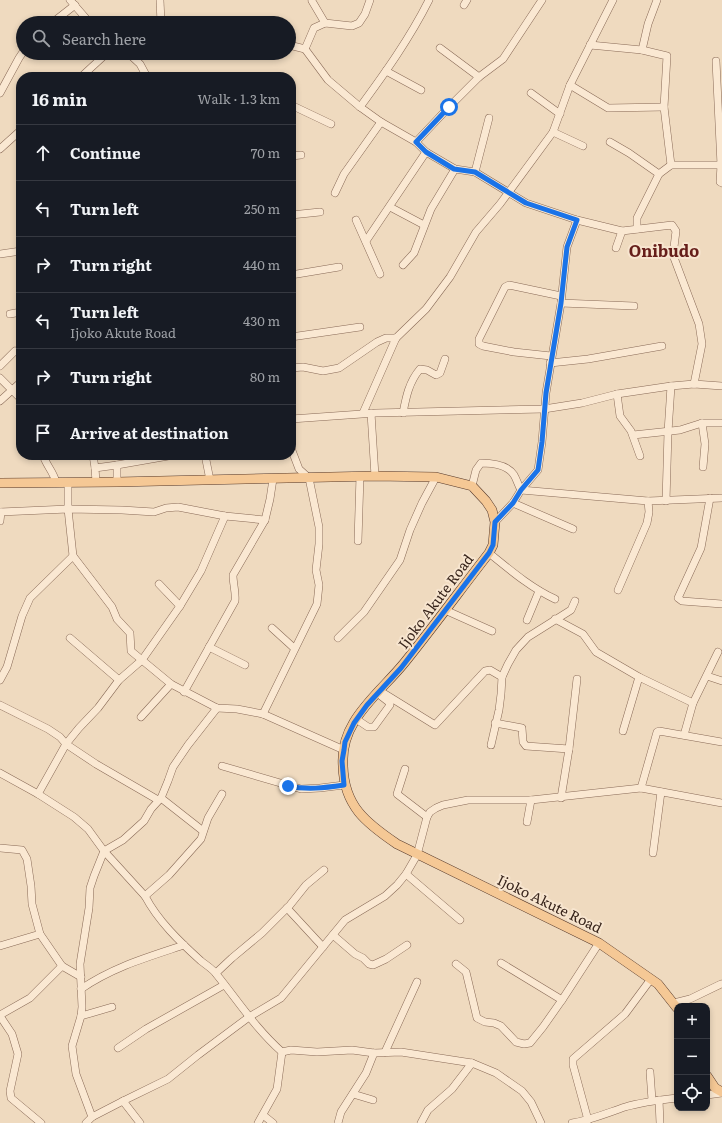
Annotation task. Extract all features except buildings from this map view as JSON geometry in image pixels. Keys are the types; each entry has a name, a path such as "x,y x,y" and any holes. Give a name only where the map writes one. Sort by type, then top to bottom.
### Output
{"main road":[{"path":"0,483 376,476 436,477 472,486"},
{"name":"Ijoko Akute Road","path":"472,486 492,510 495,522 493,545 489,553 406,662 356,719 348,734 342,761 344,785 349,798 356,810 367,822 397,844 417,855 531,908 599,943 651,978 674,1004"},
{"path":"710,1080 715,1088 722,1093"}],"street":[{"path":"160,0 161,16"},
{"path":"305,50 314,28 325,23 352,26 359,22 370,0"},
{"path":"360,107 386,71 420,18 429,0"},
{"path":"416,142 479,77 503,59 542,0"},
{"path":"363,414 396,338 426,309 450,277 476,232 500,204 553,132 570,85 613,0"},
{"path":"642,50 648,24 657,0"},
{"path":"312,1 325,23"},
{"path":"59,16 72,3 84,16"},
{"path":"590,45 642,50 667,56 664,107 671,165"},
{"path":"296,47 305,50 328,80 360,107 381,122 416,142 426,152 454,169 475,172 526,203 577,220 622,231 672,225 676,231 673,255 699,324 702,344 694,384"},
{"path":"440,48 479,77"},
{"path":"0,93 17,60"},
{"path":"86,72 99,60"},
{"path":"136,60 144,72"},
{"path":"716,61 721,165 720,182 722,183"},
{"path":"386,71 421,90"},
{"path":"570,85 608,108 664,107"},
{"path":"531,93 560,114"},
{"path":"296,107 330,124"},
{"path":"475,172 489,118"},
{"path":"335,193 344,174 381,122"},
{"path":"553,132 583,146"},
{"path":"0,149 16,135"},
{"path":"610,142 659,174"},
{"path":"366,241 426,152"},
{"path":"296,156 301,155"},
{"path":"637,229 637,218 659,174 671,165 721,165"},
{"path":"403,265 414,253 431,209 454,169"},
{"path":"390,207 424,225"},
{"path":"296,214 320,212"},
{"path":"356,220 380,274"},
{"path":"495,522 513,503 521,490 538,470 542,442 544,409 561,299 567,247 577,220"},
{"path":"616,248 622,231"},
{"path":"0,254 16,252"},
{"path":"296,274 339,267"},
{"path":"634,306 561,299 509,285 505,287 479,339 480,344 483,346 551,360 588,359 662,346"},
{"path":"10,314 16,313"},
{"path":"296,336 360,327"},
{"path":"296,368 323,371 338,368 377,342 386,338 396,338"},
{"path":"0,366 15,351"},
{"path":"403,413 406,393 415,374 420,369 436,375 440,373 445,359"},
{"path":"0,378 16,394"},
{"path":"296,419 371,413 544,409 582,403 617,394 671,386 694,384 722,386"},
{"path":"0,401 16,386"},
{"path":"666,501 671,386"},
{"path":"617,394 620,416 633,435 640,456"},
{"path":"371,413 376,476"},
{"path":"633,435 680,430 702,423 722,423"},
{"path":"702,423 705,444 703,467"},
{"path":"263,714 319,598 319,585 316,570 319,527 309,478 299,469 296,458"},
{"path":"45,460 54,473 56,482"},
{"path":"94,460 96,482"},
{"path":"95,468 146,460"},
{"path":"206,460 210,480"},
{"path":"472,486 476,470 481,463 494,464 506,468 514,475 517,485 521,490 648,501 722,498"},
{"path":"117,465 117,482"},
{"path":"358,541 360,476"},
{"path":"338,638 364,612 400,560 410,530 436,477"},
{"path":"184,692 235,601 236,592 233,583 233,575 265,520 273,479"},
{"path":"68,482 68,509 73,556 112,607 117,619 130,633 131,651 171,684 217,708 238,709 263,714 344,750"},
{"path":"710,498 701,548 678,598 682,601 722,604"},
{"path":"618,590 647,523 649,512 648,501"},
{"path":"513,503 573,529"},
{"path":"0,521 1,512 68,509 154,512 166,508 178,507 225,516 265,520"},
{"path":"38,794 66,744 98,708 119,680 142,660 180,606 201,571 225,516"},
{"path":"489,553 539,591 555,599"},
{"path":"0,680 7,667 22,616 30,598 73,556"},
{"path":"159,584 180,606"},
{"path":"526,620 539,591"},
{"path":"491,745 501,694 502,677 516,650 528,637 571,610 575,601"},
{"path":"445,610 492,631"},
{"path":"556,619 583,634 596,652 639,677 693,703"},
{"path":"272,628 294,648"},
{"path":"70,638 119,680"},
{"path":"209,647 244,665"},
{"path":"684,734 693,703 718,652"},
{"path":"379,692 435,725 485,671 490,670 502,677"},
{"path":"707,676 722,681"},
{"path":"623,731 639,677"},
{"path":"561,798 569,749 577,679"},
{"path":"141,717 171,684"},
{"path":"356,719 368,727 374,727 390,705 390,703 379,692"},
{"path":"0,705 48,729 60,737 66,744 96,764 160,799 203,831"},
{"path":"92,1117 76,1074 72,1046 81,1016 82,989 80,964 89,908 90,888 104,851 123,840 144,821 160,799 173,767 217,708"},
{"path":"495,723 522,728 523,742 526,746 569,749"},
{"path":"641,788 657,732 684,734 722,742"},
{"path":"222,766 300,789 344,785"},
{"path":"405,769 397,794 427,818"},
{"path":"0,773 38,794 74,817 88,829 104,851 145,896 149,904 163,922 184,945 216,973 249,1017 269,1040 282,1052"},
{"path":"86,1123 92,1117 168,1079 249,1017 281,998 345,920 385,896 406,874 417,855 427,818 430,812 436,808 443,805 468,800 531,800 561,798 641,788 722,803"},
{"path":"653,853 661,792"},
{"path":"145,896 168,875 201,839 208,818 222,794"},
{"path":"527,822 531,800"},
{"path":"0,848 22,850 28,859 32,886 32,904 40,934 62,966 81,977"},
{"path":"216,973 262,934 287,908 306,885 324,870"},
{"path":"406,874 460,920"},
{"path":"287,908 323,947"},
{"path":"0,946 40,934"},
{"path":"333,935 355,954 363,958 369,964 373,965 386,959 407,945"},
{"path":"456,964 466,972 478,1018 485,1022 494,1023 501,1026 516,1042 524,1044 530,1043 543,1027 599,943"},
{"path":"82,989 94,980 116,969 137,960 184,945"},
{"path":"501,963 562,1000"},
{"path":"41,1123 11,1098 10,1091 18,1054 12,1034 0,1015 30,998 62,966"},
{"path":"588,1120 572,1059 625,1014 651,978"},
{"path":"384,1052 417,982"},
{"path":"682,1003 721,984"},
{"path":"118,1048 146,1029 224,985"},
{"path":"81,1016 112,1007"},
{"path":"282,1052 291,1050 316,1052 352,1050 374,1053 401,1052 472,1062 496,1073 522,1091 532,1102 541,1123"},
{"path":"258,1123 277,1089 282,1052"},
{"path":"338,1123 341,1112 366,1073 374,1053"},
{"path":"421,1123 428,1110 442,1100 472,1062"},
{"path":"650,1072 660,1123"},
{"path":"710,1095 722,1093"},
{"path":"353,1094 373,1100"},
{"path":"572,1123 598,1120 625,1107 655,1100 674,1098"},
{"path":"123,1101 140,1123"},
{"path":"263,1115 273,1123"}],"district":[{"name":"Onibudo","path":"664,250"}],"route":[{"path":"288,786 300,789 310,789 344,785 342,761 345,742 354,723 361,712 401,668 489,553 493,545 495,522 513,503 521,490 538,470 546,393 561,303 567,247 577,220 526,203 475,172 454,169 426,152 416,142 449,107"}]}
